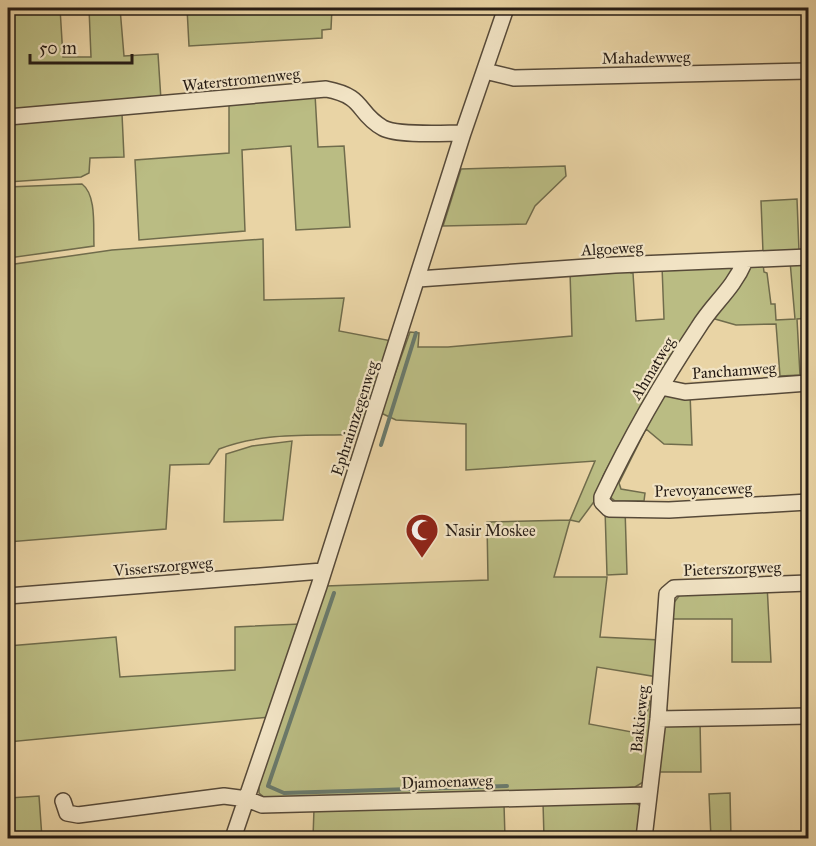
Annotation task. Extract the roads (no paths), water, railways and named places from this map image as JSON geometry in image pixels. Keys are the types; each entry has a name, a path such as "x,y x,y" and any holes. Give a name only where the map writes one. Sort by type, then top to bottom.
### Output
{"street":[{"name":"Ephraimzegenweg","path":"233,838 248,799 418,279 463,133 506,8"},
{"name":"Mahadewweg","path":"485,71 514,78 808,71"},
{"name":"Waterstromenweg","path":"8,117 326,89 352,96 385,129 463,133"},
{"name":"Algoeweg","path":"418,279 615,265 745,261 808,256"},
{"name":"Ahmatweg","path":"602,502 602,496 623,453 662,387 700,325 736,283 745,261"},
{"name":"Panchamweg","path":"662,387 685,392 808,383"},
{"name":"Prevoyanceweg","path":"602,502 609,509 669,510 808,502"},
{"name":"Visserszorgweg","path":"8,596 322,571"},
{"name":"Pieterszorgweg","path":"666,602 667,594 674,588 808,583"},
{"name":"Bakkieweg","path":"644,838 658,719 666,602"},
{"path":"658,719 808,716"},
{"name":"Djamoenaweg","path":"63,801 67,813 78,816 224,796 248,799 262,805 649,795"}],"waterway":[{"path":"8,95 10,8"},
{"path":"381,445 416,333"},
{"path":"334,593 268,786 284,793 507,786"}],"place":[{"name":"Nasir Moskee","path":"422,559"}]}
